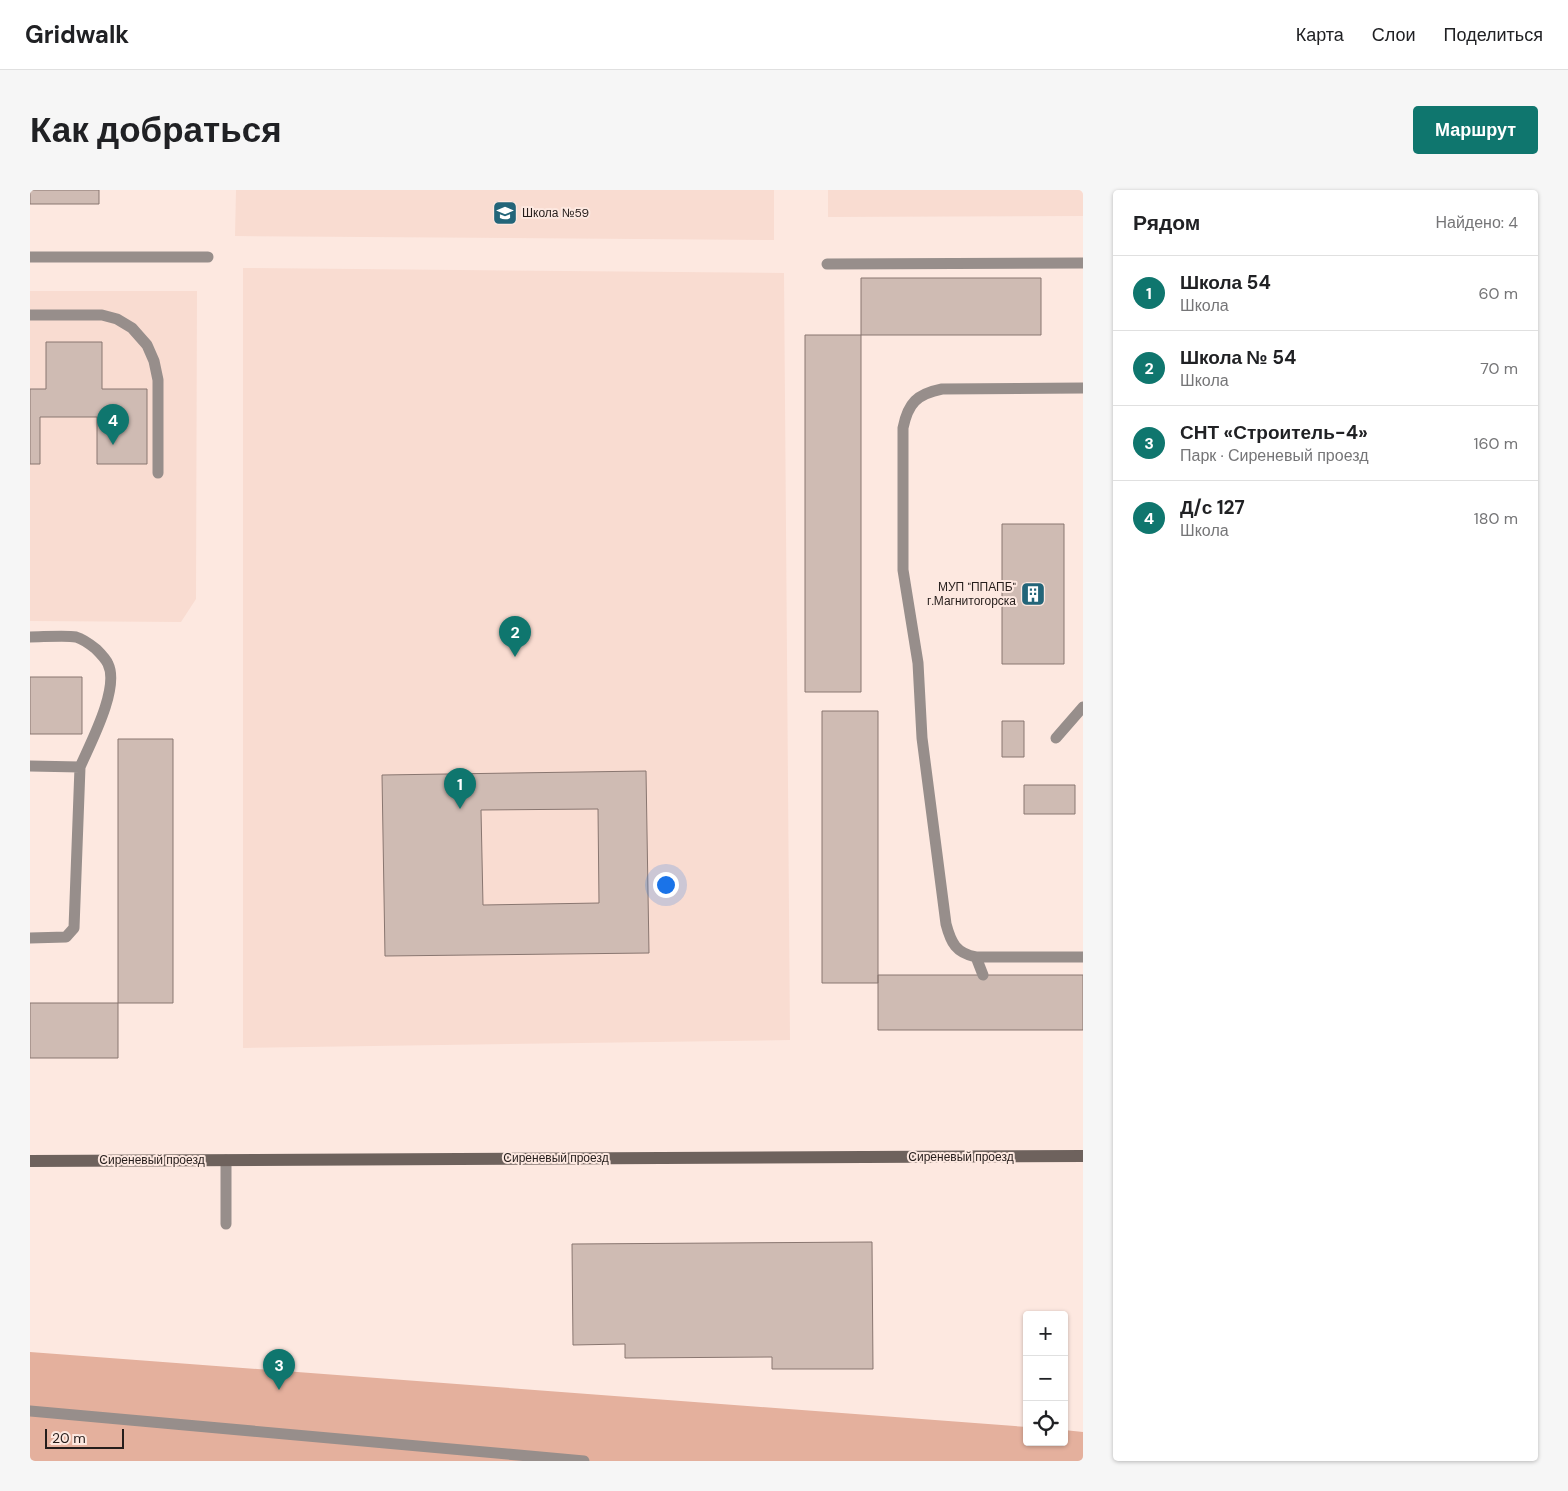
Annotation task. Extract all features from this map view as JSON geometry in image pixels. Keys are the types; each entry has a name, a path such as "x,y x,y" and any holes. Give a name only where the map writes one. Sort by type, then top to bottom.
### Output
{"main road":[{"name":"Сиреневый проезд","path":"30,1161 1083,1156"}],"lane":[{"path":"30,257 208,257"},
{"path":"827,264 1083,263"},
{"path":"30,315 102,315 117,319 132,328 147,345 154,361 158,380 158,473"},
{"path":"1083,388 942,389 927,392 915,401 906,413 904,428 904,570 918,663 922,738 945,914 950,938 956,948 966,955 976,957 1083,957"},
{"path":"30,637 77,637 92,645 103,656 109,666 111,677 109,696 103,714 80,767 74,928 71,934 66,937 30,938"},
{"path":"1056,738 1083,707"},
{"path":"30,766 80,767"},
{"path":"976,957 983,975"},
{"path":"226,1160 226,1224"},
{"path":"30,1411 584,1461"}],"shaded area":[{"name":"Школа №59","path":"236,190 774,190 774,240 235,236"},
{"path":"828,190 1083,190 1083,216 828,217"},
{"path":"243,268 784,273 790,1040 243,1048"},
{"path":"30,291 197,291 196,599 181,622 30,621"},
{"path":"30,1352 1023,1427 1023,1446 1068,1446 1068,1430 1083,1432 1083,1461 30,1461"}],"building":[{"path":"30,190 99,190 99,204 30,204"},
{"path":"861,278 1041,278 1041,335 861,335"},
{"path":"805,335 861,335 861,692 805,692"},
{"path":"46,342 102,342 102,389 147,389 147,464 97,464 97,417 40,417 40,464 30,464 30,389 46,389"},
{"name":"МУП \"ППАПБ\" г.Магнитогорска","path":"1002,524 1064,524 1064,664 1002,664"},
{"path":"30,677 82,677 82,734 30,734"},
{"path":"822,711 878,711 878,983 822,983"},
{"path":"1002,721 1024,721 1024,757 1002,757"},
{"path":"118,739 173,739 173,1003 118,1003"},
{"path":"646,771 649,953 385,956 382,775","holes":["598,809 599,903 483,905 481,810"]},
{"path":"1024,785 1075,785 1075,814 1024,814"},
{"path":"878,975 1083,975 1083,1030 878,1030"},
{"path":"30,1003 118,1003 118,1058 30,1058"},
{"path":"872,1242 873,1369 772,1369 772,1357 625,1358 625,1344 573,1345 572,1244"}],"place":[{"name":"Школа №59","path":"505,213"},
{"name":"Д/с 127","path":"113,445"},
{"name":"МУП \"ППАПБ\" г.Магнитогорска","path":"1033,594"},
{"name":"Школа № 54","path":"515,657"},
{"name":"Школа 54","path":"460,809"},
{"name":"СНТ «Строитель-4»","path":"279,1390"}]}
